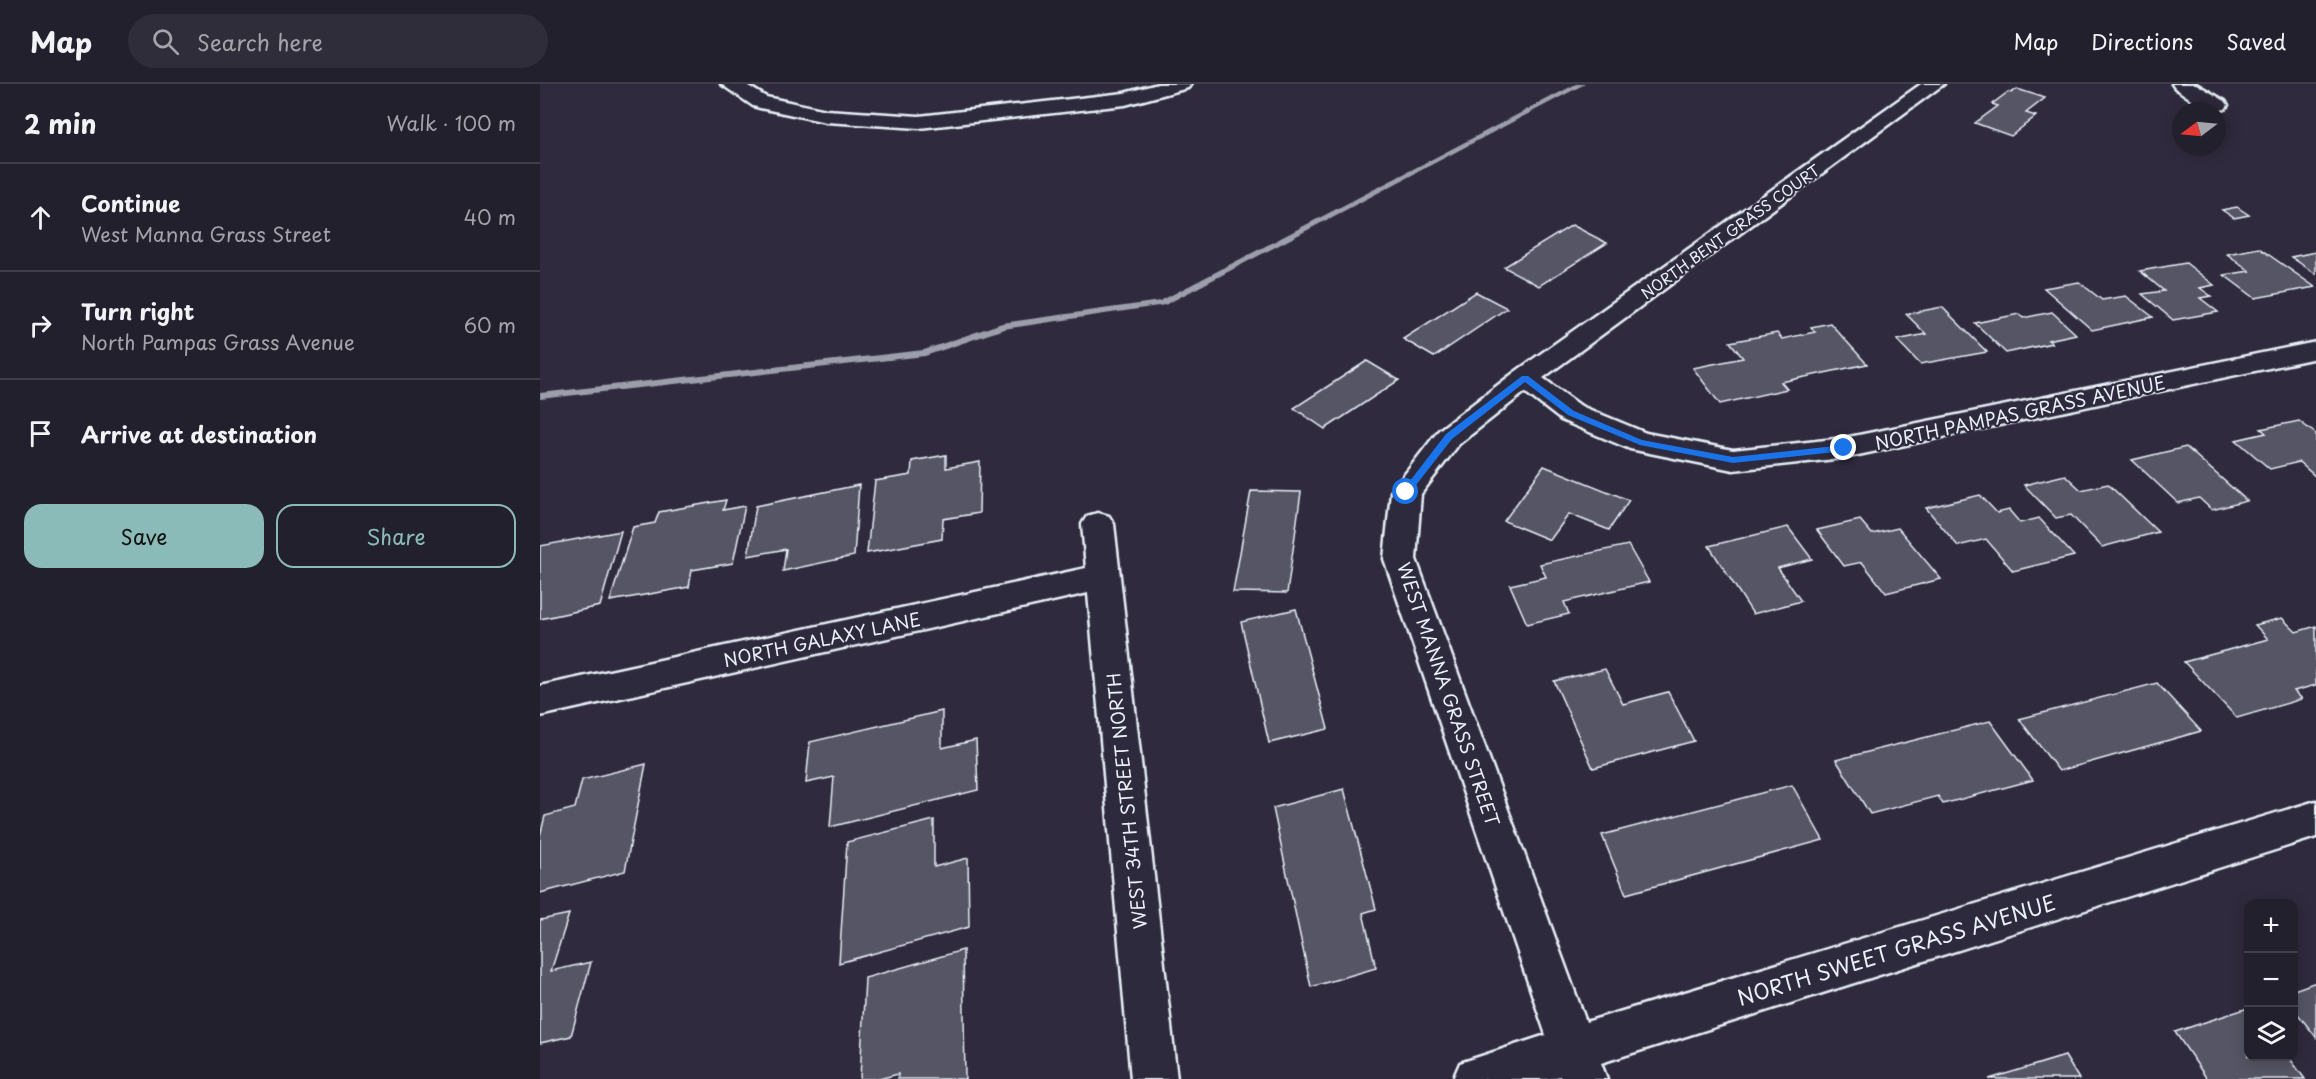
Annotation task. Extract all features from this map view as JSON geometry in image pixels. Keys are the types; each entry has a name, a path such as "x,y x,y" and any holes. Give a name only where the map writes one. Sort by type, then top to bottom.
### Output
{"street":[{"path":"731,84 760,102 826,116 919,122 1044,101 1125,99 1181,84"},
{"name":"NORTH BENT GRASS COURT","path":"1525,378 1934,84"},
{"path":"2182,84 2213,102"},
{"name":"NORTH PAMPAS GRASS AVENUE","path":"1525,378 1571,413 1640,442 1733,460 1844,448 2316,350"},
{"name":"WEST MANNA GRASS STREET","path":"1525,378 1449,436 1406,492 1400,559 1579,1064"},
{"name":"WEST 34TH STREET NORTH","path":"1098,524 1154,1079"},
{"name":"NORTH GALAXY LANE","path":"540,701 1103,577"},
{"name":"NORTH SWEET GRASS AVENUE","path":"1476,1079 1579,1064 2316,819"}],"building":[{"path":"2017,89 2045,98 2026,113 2036,116 2011,136 1975,123 1998,106 1992,104 2008,92 2011,93"},
{"path":"2237,207 2249,215 2234,218 2222,210"},
{"path":"1572,225 1607,243 1539,286 1504,267"},
{"path":"2259,248 2315,287 2255,298 2224,275 2250,271 2227,254"},
{"path":"2316,252 2316,274 2291,257"},
{"path":"2186,263 2214,285 2200,288 2211,296 2200,298 2218,312 2173,320 2142,294 2164,291 2140,271"},
{"path":"2079,282 2102,300 2126,296 2153,317 2092,330 2044,288"},
{"path":"1476,292 1507,308 1434,357 1403,339"},
{"path":"1942,307 1987,352 1920,364 1897,340 1926,334 1906,314"},
{"path":"2052,312 2076,334 2048,340 2052,343 2006,353 1975,323 2019,314 2023,318"},
{"path":"1830,323 1867,364 1781,382 1787,389 1720,404 1693,368 1743,358 1730,342 1777,333 1782,339 1815,332 1811,327"},
{"path":"1367,361 1399,380 1325,429 1294,408"},
{"path":"2299,421 2316,434 2316,477 2299,462 2270,469 2236,440 2266,433 2261,429"},
{"path":"2186,447 2247,501 2212,510 2199,498 2178,503 2132,460"},
{"path":"946,455 946,468 980,462 979,513 943,519 942,539 867,553 875,481 911,475 912,461"},
{"path":"1544,466 1629,500 1609,530 1569,514 1550,540 1504,521"},
{"path":"2065,475 2081,490 2108,484 2158,532 2102,547 2071,515 2056,518 2024,485"},
{"path":"859,485 854,556 783,571 786,549 748,556 756,506"},
{"path":"1251,491 1301,492 1287,593 1233,592"},
{"path":"1980,495 1997,513 2009,510 2020,523 2039,518 2074,556 2013,571 1986,539 1958,546 1926,508"},
{"path":"726,500 723,510 745,506 733,563 692,570 689,587 610,601 633,527 655,523 659,512"},
{"path":"1860,520 1872,534 1898,528 1941,579 1886,593 1862,562 1844,566 1817,530"},
{"path":"1788,527 1812,559 1778,568 1801,601 1753,614 1709,546"},
{"path":"621,531 600,606 540,619 540,546"},
{"path":"1628,545 1649,582 1564,602 1569,614 1527,624 1510,585 1546,577 1540,564"},
{"path":"1296,609 1328,729 1269,743 1241,622"},
{"path":"2282,618 2296,632 2316,626 2316,685 2294,691 2302,699 2237,718 2184,662 2268,639 2255,625"},
{"path":"1605,669 1623,704 1668,692 1694,741 1593,768 1554,681"},
{"path":"2157,683 2201,731 2059,771 2019,719"},
{"path":"942,711 942,748 976,740 978,790 830,827 834,777 806,783 810,742"},
{"path":"1990,721 2033,780 1943,804 1938,796 1870,814 1836,760"},
{"path":"646,764 625,871 540,893 540,836 545,816 575,808 582,780"},
{"path":"1792,785 1823,840 1626,894 1602,835"},
{"path":"1344,789 1376,909 1363,913 1376,968 1311,987 1273,808"},
{"path":"934,820 934,867 968,858 969,927 839,963 847,842"},
{"path":"569,914 551,971 591,962 571,1036 540,1043 540,920"},
{"path":"963,950 965,1079 898,1079 898,1074 879,1079 860,1079 865,978"},
{"path":"2316,982 2316,1037 2298,1014 2298,989"},
{"path":"2244,1009 2244,1061 2292,1061 2305,1079 2207,1079 2175,1032"},
{"path":"2065,1056 2079,1079 1989,1079"}],"waterway":[{"path":"540,396 925,353 1002,326 1162,303 1581,84"}],"route":[{"path":"1406,492 1449,436 1525,378 1571,413 1640,442 1733,460 1844,448"}]}
